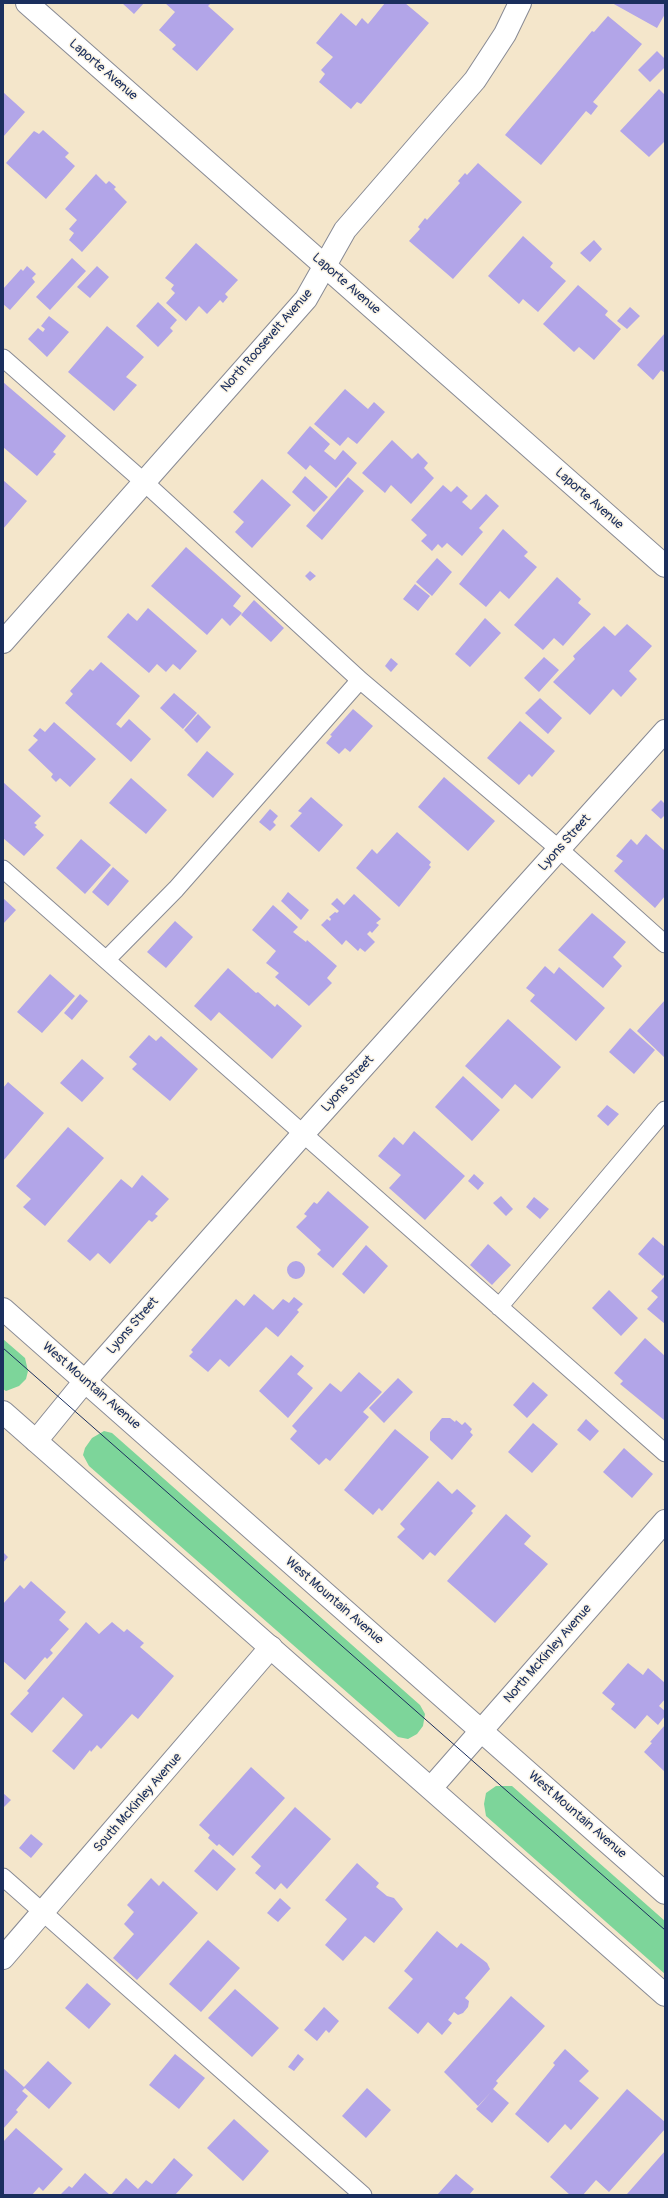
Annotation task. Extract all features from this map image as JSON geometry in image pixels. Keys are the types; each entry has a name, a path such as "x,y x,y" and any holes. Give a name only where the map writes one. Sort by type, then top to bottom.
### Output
{"street":[{"name":"Laporte Avenue","path":"28,3 665,566"},
{"name":"North Roosevelt Avenue","path":"3,642 306,299 345,230 475,80 505,34 520,3"},
{"name":"Lyons Street","path":"36,1441 85,1381 303,1134 665,731"},
{"name":"West Mountain Avenue","path":"3,1309 665,1893"},
{"path":"3,1412 665,1995"},
{"name":"North McKinley Avenue","path":"431,1788 665,1521"},
{"name":"South McKinley Avenue","path":"3,1958 271,1648"}],"lane":[{"path":"3,358 144,482 360,680 559,849 665,944"},
{"path":"107,959 176,889 360,680"},
{"path":"3,869 107,959 665,1453"},
{"path":"499,1307 665,1110"},
{"path":"3,1877 363,2195"}],"green space":[{"path":"3,1339 25,1358 28,1371 26,1379 19,1386 6,1391 3,1389"},
{"path":"104,1431 112,1433 420,1705 425,1714 423,1726 417,1734 408,1739 398,1737 89,1466 83,1455 85,1448 92,1438"},
{"path":"496,1786 512,1786 665,1921 665,1974 486,1816 484,1804 486,1793"}],"building":[{"path":"122,3 144,3 134,14"},
{"path":"165,3 211,3 208,6 234,29 197,71 172,49 176,45 159,30 175,12"},
{"path":"385,3 405,3 429,23 361,104 357,102 351,109 319,82 325,74 321,70 333,57 316,43 341,13 356,26 362,18 368,24"},
{"path":"612,3 665,3 665,14 657,28"},
{"path":"608,16 642,44 593,102 598,106 591,115 586,111 541,165 505,135 592,31 594,32"},
{"path":"657,51 665,59 665,67 650,82 638,70"},
{"path":"659,89 665,95 665,141 649,157 620,131"},
{"path":"3,92 25,112 3,137"},
{"path":"43,130 69,153 65,157 75,166 46,199 6,163 34,131 39,134"},
{"path":"478,163 522,202 453,279 409,241 420,229 418,227 425,218 427,220 460,183 458,181 465,173 467,175"},
{"path":"96,174 106,184 109,181 116,187 114,189 127,202 82,252 69,240 74,233 69,229 77,220 65,209"},
{"path":"523,236 553,263 550,267 566,281 538,312 523,299 519,304 488,276"},
{"path":"594,240 602,249 590,262 580,253"},
{"path":"196,243 238,280 225,294 228,297 223,303 220,300 207,314 199,306 186,321 166,303 175,293 171,289 174,285 165,278"},
{"path":"72,258 86,271 50,310 36,297"},
{"path":"27,266 36,274 32,278 35,282 10,310 3,304 3,289 21,269 23,271"},
{"path":"97,266 109,277 90,298 77,287"},
{"path":"578,285 608,311 605,315 621,329 594,360 579,347 574,352 543,324"},
{"path":"158,302 177,320 170,328 173,331 158,347 136,326"},
{"path":"630,307 640,316 627,329 617,321"},
{"path":"49,316 69,332 47,357 28,339 38,328 43,332 45,329 41,326"},
{"path":"107,326 144,357 126,377 137,385 114,411 68,372"},
{"path":"665,333 665,373 661,370 653,380 637,365"},
{"path":"3,382 66,436 53,452 56,454 37,476 3,447"},
{"path":"345,389 368,409 374,402 385,412 357,444 348,437 340,446 314,424"},
{"path":"310,426 330,444 324,451 335,460 343,450 357,463 336,488 310,465 306,470 287,453"},
{"path":"392,440 412,459 418,453 428,463 424,468 434,478 411,504 391,485 385,493 362,473"},
{"path":"305,476 328,497 314,512 292,492"},
{"path":"348,477 364,491 322,540 306,526"},
{"path":"262,479 291,505 252,548 235,532 244,522 233,512"},
{"path":"3,480 27,501 3,529"},
{"path":"443,485 451,492 457,486 468,496 462,502 471,510 486,494 499,506 479,528 483,532 462,556 447,543 442,548 438,544 432,551 421,541 427,535 411,520"},
{"path":"503,529 528,552 524,556 537,567 509,599 500,591 486,607 459,584"},
{"path":"186,547 241,596 233,606 242,613 230,626 222,618 207,635 151,586"},
{"path":"437,558 452,572 432,596 416,582"},
{"path":"310,571 316,576 310,581 305,576"},
{"path":"557,577 581,599 578,603 591,614 563,646 554,638 543,650 514,625"},
{"path":"415,584 430,596 418,611 403,599"},
{"path":"254,600 284,628 271,642 241,615"},
{"path":"148,608 197,651 180,670 173,664 166,672 157,664 149,673 107,637 128,613 137,621"},
{"path":"485,618 501,633 470,667 455,654"},
{"path":"627,624 652,646 629,671 637,679 621,697 613,689 590,715 553,682 575,659 573,656 604,626 615,636"},
{"path":"544,657 559,670 539,692 524,678"},
{"path":"391,658 398,664 391,672 385,666"},
{"path":"101,662 140,696 116,724 121,728 129,719 151,739 131,762 65,703 73,694 70,691 90,669 93,671"},
{"path":"174,693 197,713 183,729 160,708"},
{"path":"540,698 562,718 548,734 525,713"},
{"path":"353,709 373,726 350,752 345,748 339,754 326,743 332,736 330,735"},
{"path":"198,714 211,727 197,743 184,730"},
{"path":"520,721 555,751 532,777 529,774 519,785 487,758"},
{"path":"54,722 96,759 70,787 60,778 56,782 51,777 53,774 28,750 38,740 33,736 40,728 45,732"},
{"path":"207,751 234,774 213,798 187,775"},
{"path":"444,777 495,821 468,851 418,807"},
{"path":"131,778 167,810 146,834 109,803"},
{"path":"3,782 41,816 34,823 37,825 35,827 44,835 24,856 3,838"},
{"path":"311,797 343,825 319,852 290,826 302,813 298,811"},
{"path":"661,800 665,804 665,815 661,819 651,810"},
{"path":"270,809 278,816 273,822 276,825 270,831 259,822"},
{"path":"397,832 431,862 429,865 431,867 399,907 356,868 372,849 377,854"},
{"path":"646,834 665,851 665,896 655,908 614,871 623,861 616,856 631,839 637,845"},
{"path":"81,839 111,865 85,894 56,868"},
{"path":"113,867 129,881 108,906 92,892"},
{"path":"288,892 309,910 301,920 281,901"},
{"path":"354,894 381,919 376,923 379,925 372,933 370,931 367,934 375,942 365,952 360,948 358,951 346,940 342,945 321,925 327,919 330,921 331,919 329,917 335,912 337,913 339,911 331,904 337,898 344,905"},
{"path":"3,898 16,910 3,924"},
{"path":"273,905 298,927 293,932 306,942 307,940 337,966 327,978 332,983 309,1006 275,977 279,973 266,963 276,951 252,930"},
{"path":"592,913 626,942 613,957 622,966 603,988 558,950"},
{"path":"175,921 193,937 166,968 147,952"},
{"path":"545,966 554,974 559,967 605,1008 576,1041 530,1001 535,995 526,988"},
{"path":"228,968 256,993 258,992 275,1007 277,1004 302,1026 272,1059 219,1012 211,1021 194,1006"},
{"path":"50,974 75,996 42,1033 17,1012"},
{"path":"80,994 88,1001 72,1020 64,1013"},
{"path":"665,1000 665,1058 637,1031"},
{"path":"508,1019 561,1067 532,1099 515,1084 502,1099 465,1066"},
{"path":"630,1028 655,1050 634,1074 609,1052"},
{"path":"149,1035 156,1041 161,1036 198,1069 170,1101 132,1069 137,1064 129,1057"},
{"path":"82,1059 104,1078 82,1102 60,1083"},
{"path":"463,1076 500,1110 472,1141 435,1107"},
{"path":"8,1082 44,1113 3,1161 3,1088"},
{"path":"607,1105 619,1114 608,1126 597,1116"},
{"path":"68,1127 104,1158 45,1226 23,1207 31,1199 16,1186"},
{"path":"414,1131 465,1176 425,1220 389,1188 401,1175 378,1156 394,1137 403,1145"},
{"path":"474,1174 484,1183 478,1190 468,1181"},
{"path":"142,1175 169,1199 155,1214 158,1216 152,1222 149,1220 110,1264 98,1253 90,1261 67,1241 121,1179 132,1188"},
{"path":"328,1191 369,1227 333,1268 317,1254 321,1250 296,1227 307,1216 304,1214 314,1202 317,1204"},
{"path":"501,1196 513,1209 506,1216 493,1203"},
{"path":"534,1197 549,1209 540,1219 526,1207"},
{"path":"653,1237 665,1247 665,1273 663,1276 638,1254"},
{"path":"488,1244 511,1265 492,1285 470,1265"},
{"path":"366,1245 388,1266 364,1294 342,1274"},
{"path":"296,1261 302,1264 305,1270 302,1276 296,1279 290,1276 287,1270 290,1264"},
{"path":"665,1276 665,1324 647,1309 658,1297 651,1291"},
{"path":"609,1290 638,1318 621,1336 592,1308"},
{"path":"254,1294 273,1310 283,1299 289,1303 294,1297 303,1304 297,1310 299,1312 278,1337 266,1327 229,1367 220,1359 208,1372 189,1356 193,1352 191,1350 236,1299 244,1306"},
{"path":"645,1338 665,1356 664,1420 620,1384 623,1381 614,1373"},
{"path":"291,1355 304,1366 297,1374 313,1388 288,1418 259,1391"},
{"path":"359,1372 382,1392 363,1412 369,1417 330,1461 326,1458 319,1465 290,1439 297,1431 292,1426 330,1383 341,1392"},
{"path":"398,1378 413,1392 384,1423 369,1408"},
{"path":"533,1382 548,1395 527,1418 513,1405"},
{"path":"442,1418 450,1418 455,1422 456,1420 462,1425 465,1422 472,1429 470,1432 473,1435 452,1460 430,1440 430,1432"},
{"path":"586,1419 599,1431 590,1441 577,1430"},
{"path":"533,1423 558,1444 532,1473 508,1452"},
{"path":"395,1429 429,1457 382,1511 379,1508 373,1515 344,1490"},
{"path":"624,1448 653,1474 632,1498 603,1472"},
{"path":"438,1481 452,1494 457,1489 476,1506 471,1511 473,1513 435,1556 430,1552 423,1560 397,1537 405,1529 400,1524"},
{"path":"506,1514 531,1536 524,1544 548,1564 495,1623 447,1581"},
{"path":"3,1552 8,1557 3,1563"},
{"path":"31,1581 66,1612 59,1620 69,1629 50,1650 53,1653 47,1659 45,1657 25,1680 3,1661 3,1604 20,1585 24,1589"},
{"path":"86,1622 99,1634 112,1622 124,1632 127,1629 144,1643 140,1647 174,1676 138,1719 132,1714 101,1749 97,1745 91,1752 90,1750 74,1770 52,1751 83,1715 63,1697 32,1733 10,1714 29,1693 27,1691"},
{"path":"628,1663 643,1675 648,1668 665,1683 665,1699 659,1706 665,1711 665,1716 658,1725 647,1715 635,1729 611,1709 615,1704 602,1693"},
{"path":"665,1725 665,1772 644,1752 652,1743 650,1742"},
{"path":"251,1767 285,1798 233,1856 219,1844 217,1846 208,1838 210,1835 199,1825"},
{"path":"3,1793 11,1800 3,1808"},
{"path":"295,1807 331,1839 287,1889 281,1883 275,1890 255,1873 261,1866 251,1857"},
{"path":"31,1834 43,1844 31,1858 19,1848"},
{"path":"213,1849 236,1869 217,1891 194,1871"},
{"path":"357,1863 379,1883 376,1887 387,1896 394,1898 403,1909 374,1943 365,1936 343,1961 325,1945 347,1919 325,1900"},
{"path":"151,1878 159,1886 163,1881 198,1913 137,1980 113,1958 134,1934 124,1924 134,1912 127,1905"},
{"path":"280,1898 291,1908 278,1922 267,1913"},
{"path":"437,1931 457,1948 461,1943 487,1963 490,1969 465,1998 469,2001 468,2007 463,2013 458,2015 454,2012 448,2020 452,2023 442,2035 428,2022 418,2034 388,2008 413,1979 404,1971"},
{"path":"208,1940 240,1968 201,2012 169,1984"},
{"path":"87,1983 111,2004 89,2029 65,2008"},
{"path":"235,1989 279,2028 252,2057 208,2018"},
{"path":"511,1996 545,2026 496,2081 498,2083 493,2089 509,2103 492,2123 476,2109 491,2092 478,2106 444,2072"},
{"path":"324,2007 339,2021 329,2033 326,2030 317,2041 304,2030"},
{"path":"565,2049 589,2071 579,2081 599,2098 571,2130 565,2124 548,2143 515,2114 555,2065 553,2063"},
{"path":"175,2054 205,2078 179,2109 149,2085"},
{"path":"298,2054 304,2059 294,2071 288,2067"},
{"path":"48,2061 72,2083 49,2109 25,2088 22,2091 28,2096 16,2110 18,2112 3,2129 3,2068 24,2087"},
{"path":"367,2088 391,2110 366,2138 342,2116"},
{"path":"627,2089 665,2122 665,2129 609,2192 596,2180 583,2195 570,2195 550,2177"},
{"path":"234,2119 269,2151 243,2181 207,2148"},
{"path":"16,2128 63,2169 43,2191 39,2187 32,2195 3,2195 3,2142"},
{"path":"665,2151 665,2195 628,2195 627,2194"},
{"path":"174,2158 193,2175 175,2195 111,2195 126,2178 138,2189 146,2180 152,2184"},
{"path":"85,2173 110,2195 60,2195 69,2186 72,2188"},
{"path":"456,2174 474,2189 469,2195 437,2195"}],"tram line":[{"path":"3,1348 665,1930"}]}
